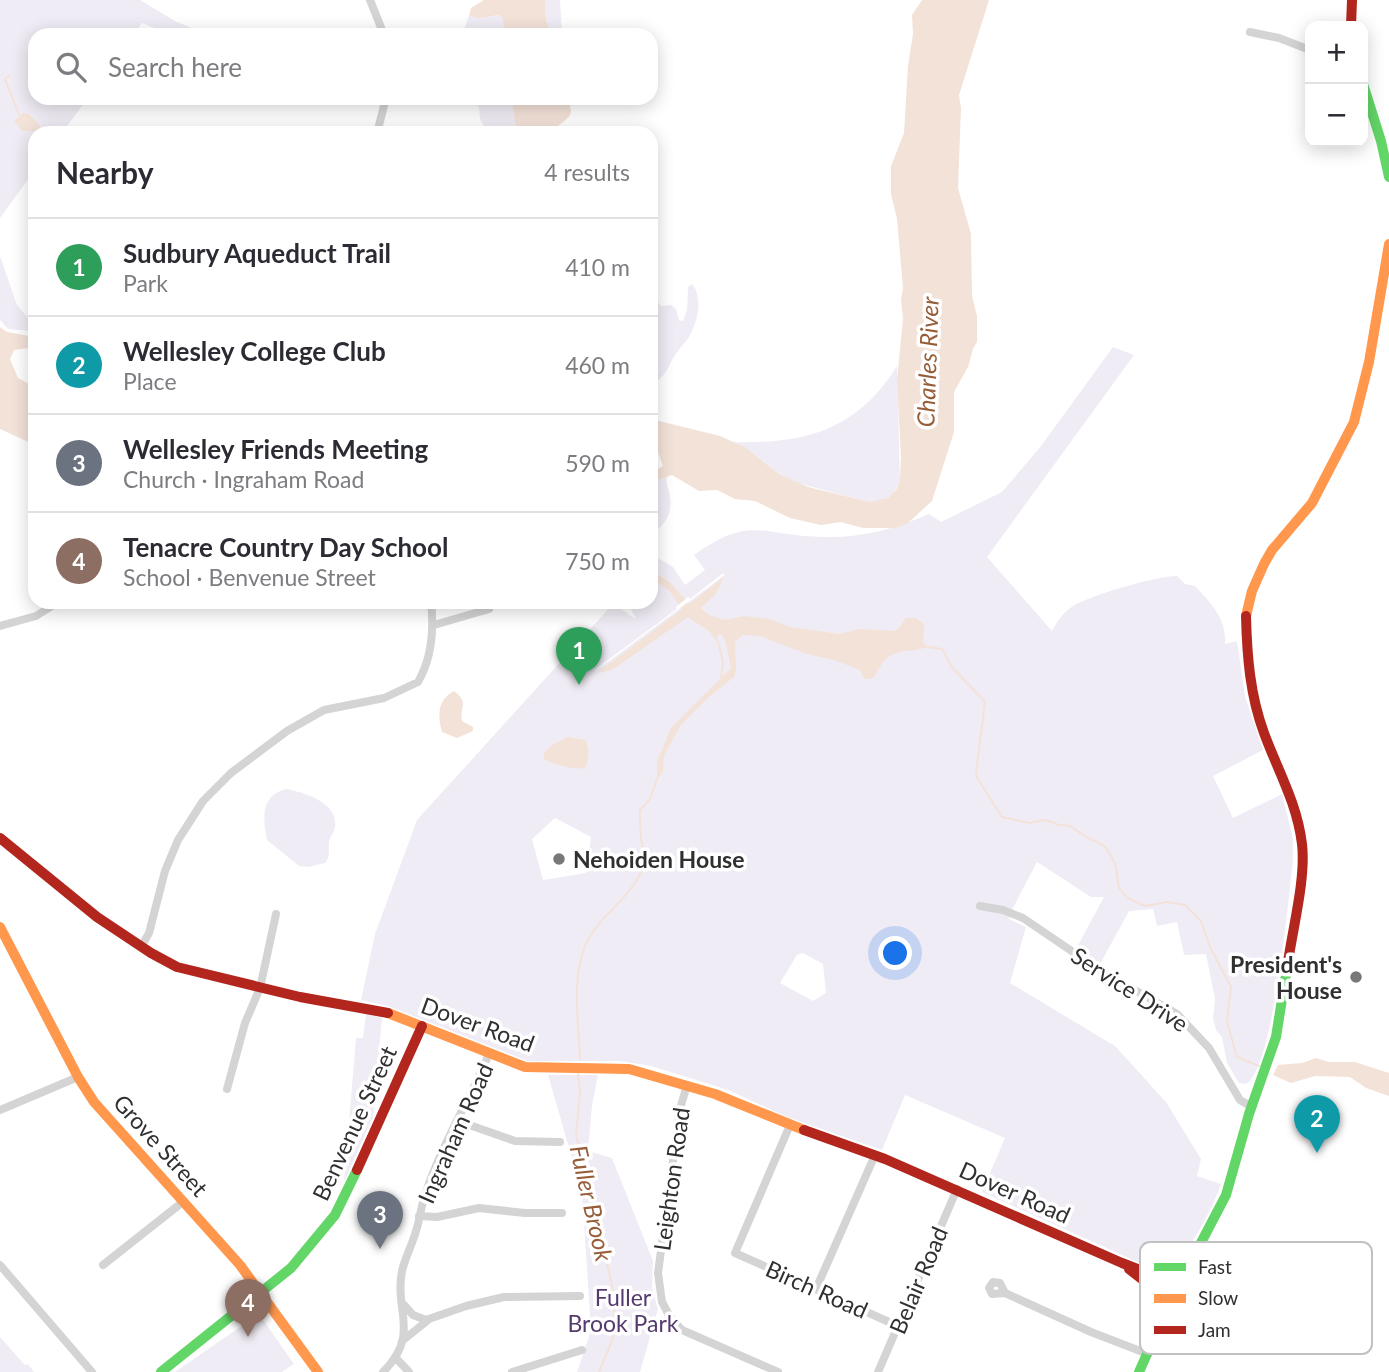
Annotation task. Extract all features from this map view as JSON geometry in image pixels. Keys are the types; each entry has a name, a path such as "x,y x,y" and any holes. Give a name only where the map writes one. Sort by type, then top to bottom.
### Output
{"street":[{"path":"371,0 381,28"},
{"path":"1351,21 1352,0"},
{"path":"1250,32 1279,38 1305,48"},
{"path":"1368,100 1383,146 1389,177"},
{"path":"379,126 384,105"},
{"path":"1201,1242 1226,1195 1252,1107 1270,1060 1278,1030 1300,891 1302,846 1295,807 1264,733 1254,701 1247,665 1246,614 1252,591 1264,564 1312,503 1354,422 1369,362 1389,244"},
{"path":"0,626 36,616 46,609"},
{"path":"141,947 149,933 165,871 174,848 195,811 231,773 305,719 324,710 384,698 418,682 427,660 434,625 432,609"},
{"path":"434,625 489,609"},
{"name":"Dover Road","path":"0,838 80,904 141,947 185,970 260,988 381,1011 525,1067 623,1069 687,1085 875,1155 1140,1270"},
{"name":"Service Drive","path":"980,906 1020,916 1099,970 1177,1014 1209,1048 1240,1100 1252,1107"},
{"path":"227,1089 245,1023 260,988 275,914"},
{"name":"Grove Street","path":"0,928 78,1077 106,1117 184,1201 260,1292 318,1372"},
{"name":"Benvenue Street","path":"161,1372 294,1265 339,1210 422,1026"},
{"name":"Ingraham Road","path":"383,1372 401,1344 405,1320 402,1273 428,1187 489,1054"},
{"path":"0,1110 78,1077"},
{"name":"Leighton Road","path":"687,1085 679,1115 658,1273 660,1297 670,1317 682,1330 778,1372"},
{"path":"458,1121 509,1140 560,1142"},
{"name":"Birch Road","path":"790,1125 735,1253 898,1326"},
{"path":"816,1289 875,1155"},
{"name":"Belair Road","path":"878,1372 957,1189"},
{"path":"103,1265 184,1201"},
{"path":"419,1216 437,1217 479,1208 525,1213 562,1213"},
{"name":"Dover Road","path":"1122,1263 1140,1277"},
{"path":"0,1265 92,1372"},
{"path":"1005,1293 1140,1351"},
{"path":"402,1303 421,1319 504,1297 580,1296"},
{"path":"401,1344 406,1336 431,1318"},
{"path":"512,1372 582,1350"},
{"path":"1139,1372 1147,1354"},
{"path":"395,1357 409,1372"}],"green space":[{"path":"0,0 140,0 192,28 154,28 142,23 138,28 28,28 28,105 83,105 67,126 28,126 28,180 0,218"},
{"path":"545,0 560,0 562,28 549,28"},
{"path":"499,15 503,19 504,28 465,28 469,16 479,18"},
{"path":"477,105 512,105 516,126 484,126"},
{"path":"0,256 17,305 28,318 28,331 8,329 0,320"},
{"path":"692,284 698,296 697,318 687,339 658,380 658,302 661,306 671,305 676,309 679,320 683,321 687,310 688,287"},
{"path":"1113,347 1134,355 987,557 1052,631 1069,608 1108,592 1154,579 1177,576 1185,584 1195,586 1221,619 1225,644 1237,641 1245,696 1263,750 1213,776 1233,818 1282,794 1293,839 1287,910 1272,1016 1256,1071 1246,1084 1239,1083 1227,1063 1222,1037 1216,1030 1213,1019 1215,999 1206,954 1184,955 1177,922 1157,926 1153,909 1129,911 1099,966 1076,949 1104,897 1091,897 1037,862 1009,919 1026,927 1010,983 1115,1046 1166,1102 1201,1159 1197,1176 1221,1184 1193,1242 1140,1242 1140,1263 982,1192 1005,1138 905,1095 882,1150 787,1117 728,1090 651,1066 620,1061 528,1061 388,1006 361,1000 375,934 417,820 608,609 621,609 636,619 631,609 658,609 658,583 672,595 677,591 658,575 658,558 673,567 685,585 705,570 694,555 713,542 730,535 757,530 823,537 878,532 929,514 941,522 1002,492 1041,446","holes":["555,818 591,837 586,873 543,880 532,839","803,953 823,964 826,993 813,1001 780,983 797,955"]},
{"path":"897,366 900,480 893,495 882,501 869,502 797,483 732,442 783,440 826,429 864,406"},
{"path":"668,475 666,481 671,504 668,516 658,528 658,479"},
{"path":"286,789 319,800 332,811 335,827 325,863 299,866 267,840 265,809 272,797"},
{"path":"366,1014 382,1018 373,1117 344,1182 356,1038 363,1038"},
{"name":"Fuller Brook Park","path":"548,1075 598,1075 588,1151 612,1158 653,1261 652,1289 658,1309 640,1372 577,1372 591,1330 582,1193"},
{"path":"259,1314 294,1364 282,1372 175,1372"},
{"path":"0,1337 25,1365 28,1364 34,1372 0,1372"}],"water":[{"path":"484,0 545,0 549,28 504,28 503,19 499,15 479,18 469,16 471,8"},
{"name":"Charles River","path":"922,0 989,0 959,95 961,108 958,188 971,234 972,296 977,316 977,342 968,367 954,392 954,432 932,501 908,523 896,528 863,528 841,522 821,525 790,518 755,501 735,499 717,490 699,491 672,475 658,480 658,469 663,466 658,452 658,421 720,436 745,447 779,474 808,487 870,502 888,498 896,490 900,480 901,458 897,380 903,288 897,219 891,194 891,166 904,133 913,34 912,15"},
{"path":"512,105 570,105 571,114 559,126 516,126"},
{"path":"23,113 29,114 40,126 28,126 28,131 22,131 14,121"},
{"path":"0,327 7,332 28,336 28,348 14,350 10,359 18,378 28,383 28,442 0,429"},
{"path":"658,575 677,589 689,604 724,577 716,594 701,608 709,615 725,620 744,616 769,619 790,627 839,634 860,629 893,631 898,629 906,618 916,618 924,624 923,643 929,647 896,653 885,660 874,678 864,679 860,670 834,660 807,654 760,636 742,635 735,642 734,677 680,726 664,756 663,771 657,780 657,761 671,728 731,668 722,634 717,635 720,646 710,632 688,617 612,670 597,673 682,609 658,584"},
{"path":"454,691 463,702 462,721 473,727 473,731 457,738 442,732 440,720 442,703"},
{"path":"568,737 585,740 588,754 585,768 564,767 544,759 544,753 552,745"},
{"path":"1316,1058 1329,1062 1355,1062 1389,1073 1389,1096 1366,1088 1350,1077 1315,1076 1291,1083 1273,1075 1278,1065 1302,1063"}],"pier":[{"path":"722,574 726,574 593,673 677,609 688,597 690,599"}],"waterway":[{"path":"9,76 5,79 19,115"},
{"name":"Fuller Brook","path":"719,645 723,663 721,677"},
{"path":"928,647 942,649 951,666 985,702 976,773 1002,817 1029,823 1046,820 1070,826 1103,845 1108,851 1115,863 1119,888 1127,898 1145,906 1167,902 1185,905 1201,921 1210,947 1231,987 1227,1022 1237,1057 1259,1066"},
{"name":"Fuller Brook","path":"580,1059 577,988 581,959 591,935 642,871 645,855 641,840 640,810 650,799 657,779"},
{"name":"Fuller Brook","path":"578,1074 580,1093 576,1136 587,1169 615,1300 613,1338 599,1372"}],"traffic: fast":[{"path":"1368,100 1389,177"},
{"path":"1201,1242 1226,1195 1249,1114 1276,1037 1288,962"},
{"path":"161,1372 291,1268 335,1215 357,1170"},
{"path":"1139,1372 1147,1354"}],"traffic: slow":[{"path":"1246,616 1252,591 1264,564 1272,550 1312,503 1354,422 1369,362 1389,244"},
{"path":"0,927 78,1077 94,1102 240,1265 318,1372"},
{"path":"388,1013 525,1067 629,1069 715,1094 804,1130"}],"traffic: jam":[{"path":"1351,21 1352,0"},
{"path":"1246,616 1248,661 1255,704 1291,801 1302,844 1301,887 1288,962"},
{"path":"0,838 97,917 177,967 300,997 388,1013"},
{"path":"357,1170 422,1026"},
{"path":"804,1130 885,1159 1140,1270"},
{"path":"1129,1269 1140,1278"}],"place":[{"name":"Sudbury Aqueduct Trail","path":"579,685"},
{"name":"Nehoiden House","path":"559,859"},
{"name":"President's House","path":"1356,977"},
{"name":"Wellesley College Club","path":"1317,1153"},
{"name":"Wellesley Friends Meeting","path":"380,1249"},
{"name":"Tenacre Country Day School","path":"248,1337"}]}
